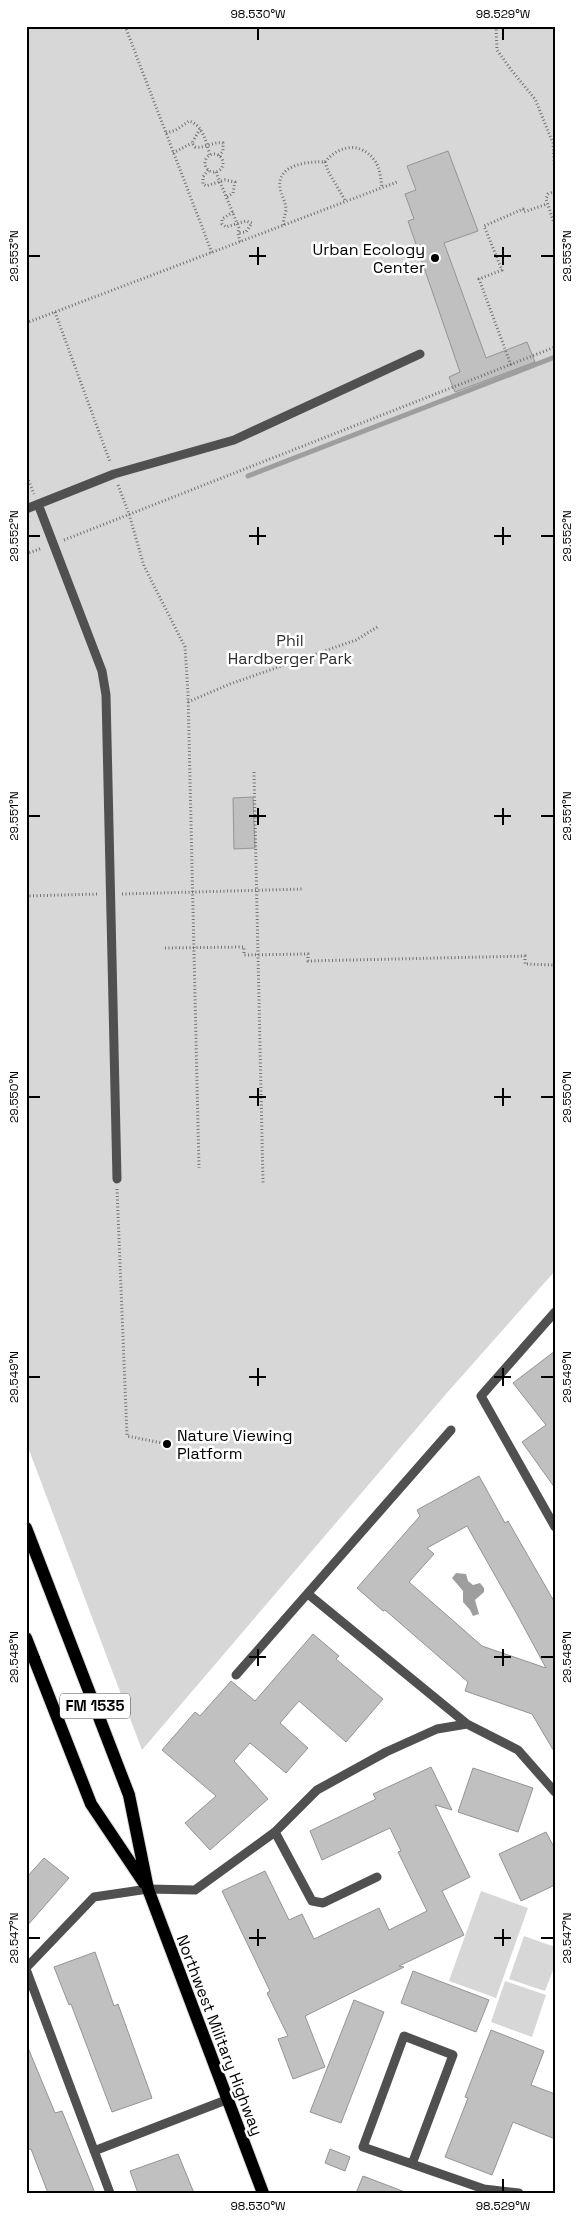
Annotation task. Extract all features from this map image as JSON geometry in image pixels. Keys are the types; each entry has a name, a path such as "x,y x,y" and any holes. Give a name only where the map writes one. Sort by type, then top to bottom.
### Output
{"main road":[{"name":"Northwest Military Highway","path":"26,1528 129,1795 148,1889 262,2193"},
{"name":"Northwest Military Highway","path":"26,1638 91,1804 148,1889"}],"lane":[{"path":"26,509 114,474 234,440 420,354"},
{"path":"38,504 102,671 106,694 117,1179"},
{"path":"555,1312 481,1396 555,1527"},
{"path":"236,1675 451,1430"},
{"path":"308,1594 467,1724 518,1750 553,1787"},
{"path":"110,2193 26,1969 94,1897 148,1889 195,1890 275,1832 317,1790 386,1752 437,1728 467,1724"},
{"path":"275,1832 312,1901 324,1903 377,1877"},
{"path":"412,2164 453,2055 404,2036 363,2147 484,2189 519,2193"},
{"path":"94,2151 226,2100"}],"path":[{"path":"125,26 212,253"},
{"path":"496,26 497,50 512,72 535,99 553,144 555,174"},
{"path":"166,133 189,121 195,123 200,129 210,155"},
{"path":"173,153 192,143 200,129"},
{"path":"192,143 195,147 200,148 223,143 224,151 219,156"},
{"path":"284,225 283,218 286,211 280,187 282,176 290,168 300,164 325,162 332,153 345,147 355,147 368,154 376,162 382,188"},
{"path":"210,155 219,156"},
{"path":"208,170 205,161 210,155"},
{"path":"216,172 223,163 219,156"},
{"path":"325,162 328,171 346,202"},
{"path":"208,170 216,172"},
{"path":"208,170 203,177 203,184 206,186 225,180 235,182 233,193 227,197"},
{"path":"216,172 238,224 240,242"},
{"path":"26,323 398,182"},
{"path":"555,191 548,194 547,204 555,226"},
{"path":"511,365 479,279 502,270 484,226 523,209 524,212 547,204"},
{"path":"233,212 222,220 222,224 226,227 246,221 252,223 246,232 238,233"},
{"path":"55,312 129,514 144,566 184,647 188,702 194,892 200,1168"},
{"path":"26,554 555,347"},
{"path":"26,474 38,504"},
{"path":"188,702 230,684 356,640 379,626"},
{"path":"254,772 263,1183"},
{"path":"26,896 304,889"},
{"path":"165,948 244,947 244,956 308,954 308,961 525,956 525,964 555,965"},
{"path":"117,1179 127,1436 167,1444"}],"green space":[{"name":"Phil Hardberger Park","path":"26,26 555,26 555,1271 446,1394 142,1750 26,1442"},
{"path":"481,1891 528,1908 496,1998 449,1981"},
{"path":"524,1936 555,1947 555,1965 545,1991 509,1979"},
{"path":"505,1981 546,1995 532,2037 491,2022"}],"shaded area":[{"path":"456,1573 466,1574 468,1581 473,1585 480,1583 484,1588 484,1592 475,1600 479,1614 473,1616 463,1602 463,1591 452,1578"}],"building":[{"name":"Urban Ecology Center","path":"448,151 478,231 444,243 486,358 527,342 535,362 455,392 449,377 460,372 408,221 414,219 405,194 416,190 407,166"},
{"path":"253,797 255,848 234,849 233,798"},
{"path":"555,1351 555,1488 522,1442 546,1425 513,1383"},
{"path":"479,1476 505,1523 508,1521 555,1603 555,1753 532,1714 465,1691 468,1682 357,1588 420,1516 417,1510","holes":["467,1526 546,1668 482,1646 409,1582 434,1554 427,1548"]},
{"path":"313,1634 339,1656 336,1659 383,1699 346,1742 299,1701 280,1723 308,1748 286,1773 250,1743 234,1761 268,1799 210,1850 185,1823 216,1796 162,1750 195,1712 200,1716 231,1681 255,1701"},
{"path":"431,1767 452,1810 435,1805 470,1877 442,1891 464,1935 399,1966 404,1967 305,2016 325,2067 293,2079 278,2039 288,2036 267,1993 270,1991 222,1891 265,1871 289,1920 302,1914 314,1939 379,1908 389,1930 427,1911 398,1852 401,1851 390,1828 322,1860 310,1831 376,1799 373,1794"},
{"path":"473,1768 533,1788 518,1832 458,1812"},
{"path":"546,1832 555,1849 555,1885 521,1901 499,1854"},
{"path":"44,1858 69,1878 26,1927 26,1878"},
{"path":"95,1952 114,2006 118,2004 152,2098 112,2112 71,2004 69,2005 54,1967"},
{"path":"413,1971 489,2000 476,2032 401,2003"},
{"path":"354,2000 384,2012 341,2123 310,2112"},
{"path":"491,2030 544,2051 531,2085 555,2094 555,2139 513,2122 492,2175 445,2157 468,2098 465,2097"},
{"path":"26,2043 55,2113 62,2111 95,2193 48,2193 31,2149 26,2150"},
{"path":"330,2149 350,2157 345,2171 325,2163"},
{"path":"178,2154 194,2193 138,2193 130,2171"},
{"path":"363,2176 405,2192 405,2193 356,2193"}],"waterway":[{"path":"248,476 555,357"}],"place":[{"name":"Urban Ecology Center","path":"435,258"},
{"name":"Nature Viewing Platform","path":"167,1444"}]}
